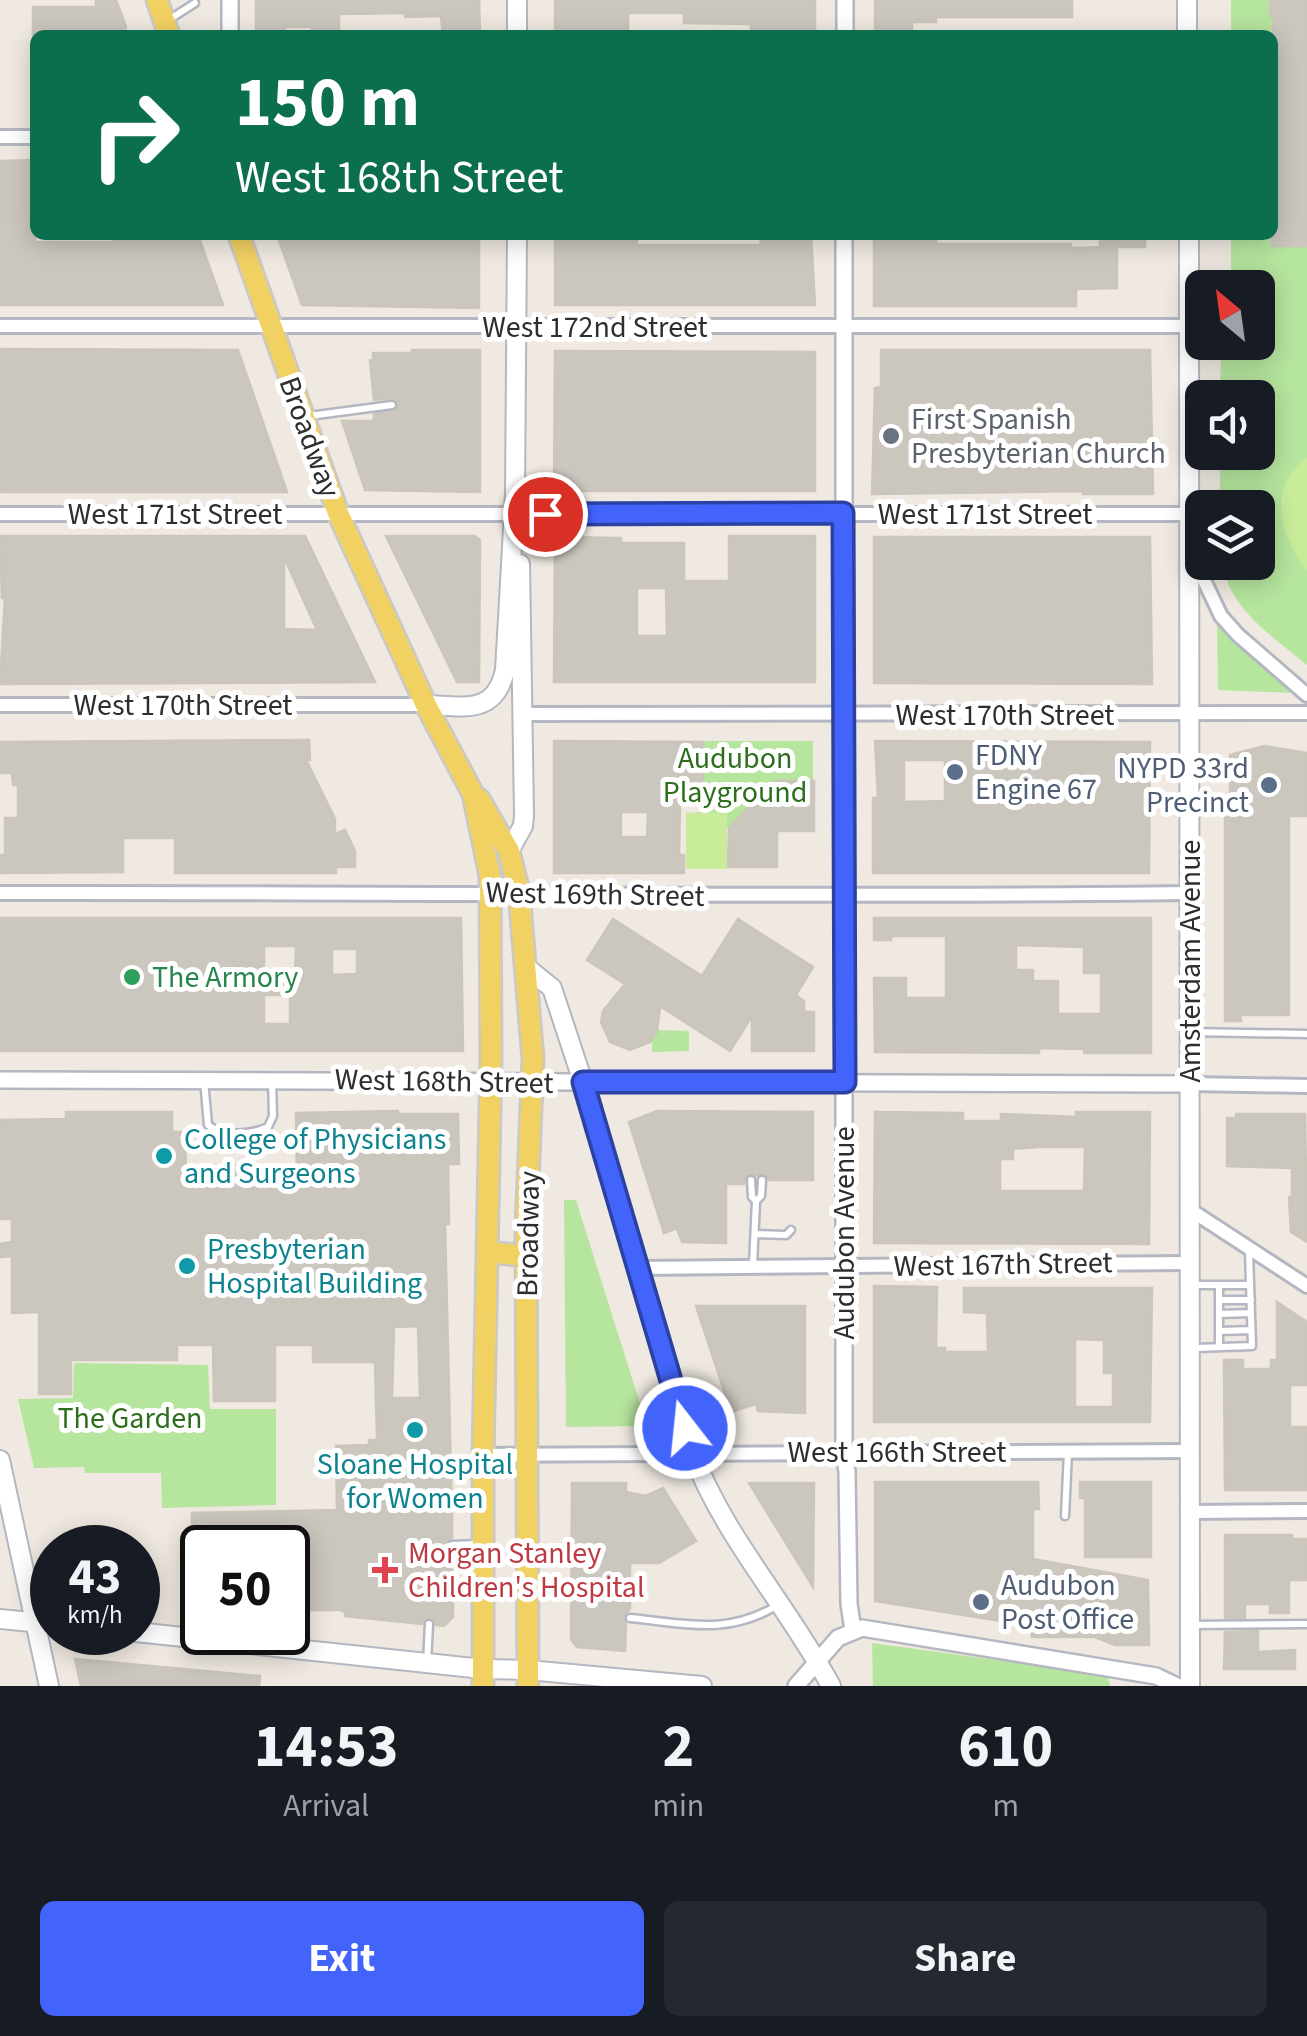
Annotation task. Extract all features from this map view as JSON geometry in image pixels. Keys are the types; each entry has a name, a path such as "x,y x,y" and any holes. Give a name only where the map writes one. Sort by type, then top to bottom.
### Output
{"main road":[{"path":"158,0 167,29"},
{"path":"517,0 517,30"},
{"path":"1187,0 1187,30"},
{"name":"Broadway","path":"241,240 338,514 426,706 473,794 491,892 483,1678"},
{"path":"426,706 479,705 491,700 500,689 506,661 514,514 517,240"},
{"name":"Amsterdam Avenue","path":"1189,240 1189,270"},
{"name":"Amsterdam Avenue","path":"1190,360 1190,490"},
{"path":"509,851 523,826 522,586 514,514"},
{"name":"Amsterdam Avenue","path":"1190,580 1190,1686"},
{"name":"Broadway","path":"473,794 481,800 509,851 519,892 534,1082 527,1256 528,1678"},
{"path":"526,968 552,988 692,1452 718,1508 830,1686"},
{"path":"488,1252 527,1256"},
{"path":"0,1460 30,1571"},
{"path":"0,1619 30,1622"},
{"path":"160,1635 426,1663 483,1678 702,1686"},
{"path":"47,1655 49,1686"}],"street":[{"path":"230,0 230,30"},
{"path":"845,0 845,30"},
{"path":"0,137 30,137"},
{"name":"Audubon Avenue","path":"844,240 844,1452 853,1630"},
{"name":"West 172nd Street","path":"0,326 1185,326"},
{"name":"West 171st Street","path":"0,514 1185,514"},
{"path":"1204,580 1221,616 1238,636 1307,695"},
{"name":"West 170th Street","path":"0,706 426,706"},
{"name":"West 170th Street","path":"524,714 1307,713"},
{"name":"West 169th Street","path":"0,893 1190,893"},
{"name":"West 168th Street","path":"0,1080 1307,1086"},
{"path":"1189,1210 1307,1286"},
{"name":"West 167th Street","path":"638,1268 1187,1262"},
{"name":"West 166th Street","path":"484,1456 1190,1451"},
{"path":"1190,1512 1307,1512"},
{"path":"796,1686 838,1638 868,1628 1156,1676 1177,1686"}],"lane":[{"path":"167,29 192,3"},
{"path":"303,417 392,405"},
{"path":"1190,1032 1307,1034"},
{"path":"204,1078 208,1125 217,1132 268,1127 273,1116 272,1079"},
{"path":"752,1180 752,1197 756,1201"},
{"path":"753,1267 756,1201 761,1196 762,1180"},
{"path":"755,1234 786,1235 791,1230"},
{"path":"1188,1348 1252,1346 1249,1249"},
{"path":"1187,1285 1250,1284"},
{"path":"1219,1285 1220,1347"},
{"path":"1219,1300 1251,1300"},
{"path":"1219,1314 1251,1313"},
{"path":"1219,1331 1251,1330"},
{"path":"1065,1516 1068,1452"},
{"path":"452,1545 483,1544"},
{"path":"630,1618 728,1626 754,1620 781,1603"},
{"path":"426,1663 429,1624"},
{"path":"1190,1625 1307,1624"}],"green space":[{"path":"1231,0 1307,0 1307,665 1254,621 1227,580 1275,580 1275,490 1220,490 1220,470 1275,470 1275,380 1220,380 1221,360 1275,360 1275,270 1231,270 1231,240 1278,240 1278,30 1231,30"},
{"path":"1307,458 1307,570 1284,528 1282,497 1294,470"},
{"path":"1217,624 1292,693 1218,690"},
{"name":"Audubon Playground","path":"704,741 813,741 813,780 774,780 727,829 727,869 686,869 686,813 704,812"},
{"path":"686,813 727,813 727,869 686,869"},
{"path":"657,1030 689,1031 689,1051 652,1052"},
{"path":"564,1200 576,1200 647,1426 566,1427"},
{"name":"The Garden","path":"74,1363 208,1365 210,1409 276,1409 276,1505 162,1508 161,1473 34,1468 18,1399 73,1398"},
{"path":"872,1643 1099,1674 1108,1678 1110,1686 873,1686"}],"building":[{"path":"96,0 116,0 125,30 33,30 33,7 96,7"},
{"path":"256,0 479,0 480,30 442,30 441,16 405,17 405,13 339,14 339,30 256,30"},
{"path":"555,0 815,0 815,30 751,30 751,24 684,23 684,13 628,13 628,30 555,30"},
{"path":"875,0 1072,0 1072,17 936,17 936,22 912,22 912,30 875,30"},
{"path":"1270,0 1307,0 1307,246 1272,246 1272,240 1278,240 1278,30 1273,30"},
{"path":"30,160 30,240 200,240 223,305 0,305 0,161"},
{"path":"279,240 479,240 479,308 302,305"},
{"path":"555,240 637,241 637,245 761,245 760,240 811,240 815,305 555,305"},
{"path":"874,240 1071,244 1071,248 1105,247 1100,247 1100,240 1145,240 1145,247 1117,247 1117,288 1076,289 1076,306 874,306"},
{"path":"0,349 238,350 287,492 0,492"},
{"path":"480,350 480,492 365,490 342,421 374,421 374,414 397,410 399,403 394,398 374,400 370,360 373,353"},
{"path":"881,350 1150,350 1153,494 872,494 875,388 881,387"},
{"path":"555,351 815,352 815,491 554,491"},
{"path":"0,536 305,536 375,682 0,684","holes":["284,557 317,630 284,629"]},
{"path":"386,536 475,536 480,540 479,682 457,682"},
{"path":"729,536 815,536 815,682 554,682 555,537 684,543 684,581 729,581","holes":["637,588 666,588 667,636 637,636"]},
{"path":"874,537 1150,537 1152,684 874,683"},
{"path":"309,740 310,760 306,760 335,819 335,834 345,830 355,851 355,867 336,867 336,873 175,873 175,838 123,838 123,872 0,873 0,855 5,855 5,818 18,818 18,785 13,785 12,773 0,773 0,742"},
{"path":"554,741 703,742 703,802 680,802 679,855 684,855 684,873 554,873","holes":["621,812 648,812 647,837 621,837"]},
{"path":"875,741 1150,742 1149,873 873,873 873,798 878,798","holes":["904,760 945,760 945,801 904,802"]},
{"path":"1264,746 1307,753 1307,816 1289,816 1289,1015 1240,1015 1241,1021 1225,1021 1225,816 1230,816 1230,755"},
{"path":"774,781 814,781 814,831 777,831 777,867 728,867 729,828"},
{"path":"0,918 461,918 463,1051 0,1051","holes":["264,946 296,946 295,974 264,974","332,949 357,949 357,974 332,975","264,995 290,995 290,1024 264,1024"]},
{"path":"874,918 1151,918 1151,1053 1039,1048 1039,1053 875,1052 874,978 906,978 906,998 946,998 946,936 891,936 891,940 874,940","holes":["1016,945 1084,947 1084,973 1101,973 1101,1014 1058,1014 1058,981 1033,981 1033,970 1016,970"]},
{"path":"613,919 702,976 738,919 813,967 796,995 804,1001 804,1012 814,1012 814,1051 752,1051 752,1016 730,1051 660,1006 657,1032 650,1042 630,1050 610,1042 601,1022 603,1011 625,984 587,960"},
{"path":"657,1111 813,1112 813,1180 769,1180 765,1174 752,1173 745,1176 744,1184 726,1184 726,1243 682,1242 677,1228 664,1233 629,1122"},
{"path":"66,1112 172,1112 172,1132 185,1132 186,1179 216,1179 230,1164 249,1167 267,1185 297,1185 296,1113 458,1114 459,1164 448,1164 449,1224 445,1224 452,1538 445,1544 452,1552 453,1617 444,1626 436,1625 430,1617 422,1624 345,1616 340,1610 310,1610 310,1525 192,1525 192,1513 337,1510 336,1446 369,1445 369,1440 377,1440 375,1362 313,1362 313,1345 275,1345 275,1401 214,1401 213,1345 177,1345 177,1360 71,1360 71,1394 39,1394 39,1312 12,1313 12,1256 0,1257 0,1244 12,1242 12,1219 0,1219 0,1120 66,1119","holes":["418,1326 420,1398 392,1398 394,1327"]},
{"path":"875,1112 963,1113 963,1121 1001,1121 1001,1114 1076,1117 1076,1112 1150,1112 1149,1244 874,1243","holes":["1085,1147 1084,1191 1000,1191 1000,1159 1013,1159 1013,1149"]},
{"path":"1236,1114 1305,1114 1307,1242 1291,1232 1292,1168 1227,1166 1227,1118 1236,1118"},
{"path":"874,1286 937,1287 936,1348 945,1348 945,1352 988,1352 987,1313 964,1312 964,1288 1152,1288 1150,1422 874,1422","holes":["1075,1339 1104,1340 1104,1373 1113,1373 1113,1407 1075,1407"]},
{"path":"1277,1302 1307,1322 1307,1385 1290,1385 1290,1427 1307,1427 1307,1490 1225,1490 1224,1360 1243,1360 1243,1369 1271,1369 1271,1360 1277,1360"},
{"path":"696,1306 805,1306 805,1413 758,1411 756,1404 734,1411 729,1406"},
{"path":"875,1482 1038,1482 1039,1509 1033,1509 1033,1559 1148,1580 1149,1645 1115,1645 1095,1637 1032,1637 1032,1626 875,1601"},
{"path":"1080,1482 1151,1482 1151,1557 1085,1557 1085,1498 1080,1498"},
{"path":"572,1483 626,1483 626,1492 646,1496 663,1488 696,1541 659,1563 630,1563 630,1608 623,1618 625,1651 577,1647 571,1639"},
{"path":"749,1483 814,1483 813,1587"},
{"path":"1225,1535 1292,1535 1292,1539 1307,1539 1307,1580 1289,1580 1289,1613 1270,1613 1270,1604 1245,1604 1245,1618 1225,1618"},
{"path":"1258,1631 1258,1652 1295,1650 1295,1669 1224,1669 1225,1632"},
{"path":"75,1659 260,1676 259,1686 81,1686"}],"place":[{"name":"First Spanish Presbyterian Church","path":"891,436"},
{"name":"FDNY Engine 67","path":"955,772"},
{"name":"NYPD 33rd Precinct","path":"1269,785"},
{"name":"The Armory","path":"132,977"},
{"name":"College of Physicians and Surgeons","path":"164,1156"},
{"name":"Presbyterian Hospital Building","path":"187,1266"},
{"name":"Sloane Hospital for Women","path":"415,1430"},
{"name":"Morgan Stanley Children's Hospital","path":"385,1570"},
{"name":"Audubon Post Office","path":"981,1602"}],"route":[{"path":"545,514 843,513 845,1082 583,1082 685,1428"}]}
